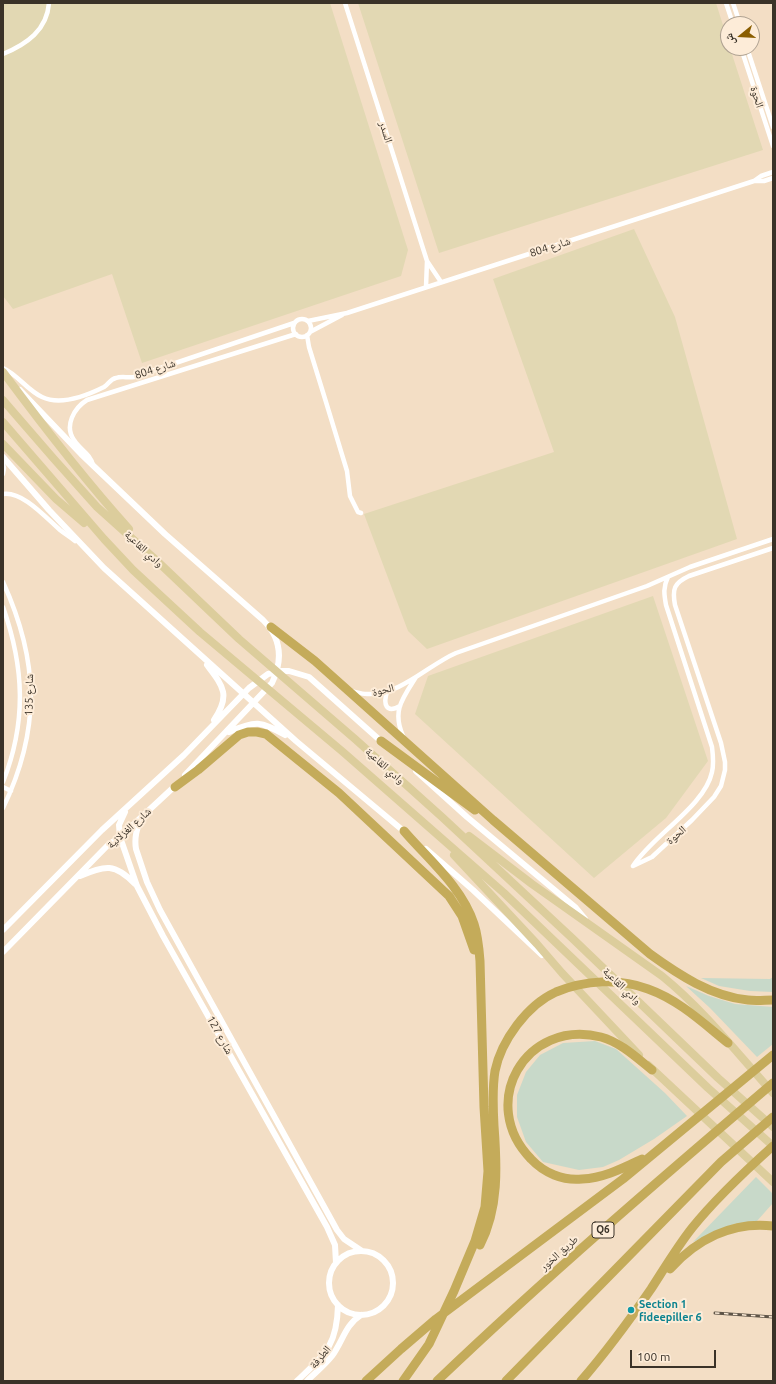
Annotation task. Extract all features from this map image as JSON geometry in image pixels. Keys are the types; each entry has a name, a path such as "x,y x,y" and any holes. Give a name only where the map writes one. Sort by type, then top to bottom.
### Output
{"highway":[{"path":"270,627 315,661 493,820 650,954 694,983 719,993 748,1000 773,1000"},
{"path":"175,787 198,770 239,735 248,732 266,734 339,793 449,896 462,916 473,947 480,998"},
{"path":"381,741 478,813 493,820"},
{"path":"403,1381 428,1344 463,1271 481,1224 488,1189 478,942 474,924 467,907 457,892 404,831"},
{"path":"463,1271 480,1243 487,1226 496,1190 497,1172 493,1091 495,1070 511,1033 523,1017 538,1003 555,992 573,986 592,982 630,983 666,997 683,1007 728,1043"},
{"path":"652,1070 622,1047 603,1037 581,1034 560,1036 540,1045 523,1059 512,1080 508,1104 511,1128 522,1149 538,1166 559,1178 581,1180 603,1176 655,1154"},
{"path":"366,1381 436,1319 624,1179 773,1055"},
{"name":"طريق الخور","path":"437,1381 487,1334 664,1176 773,1083"},
{"path":"506,1381 721,1162 773,1116"},
{"path":"581,1381 596,1364 691,1229 748,1168 773,1146"},
{"path":"648,1292 687,1252 712,1236 740,1227 754,1225 773,1226"}],"main road":[{"path":"3,370 36,416 108,506 156,560"},
{"name":"وادي القاعية","path":"3,400 97,507 156,560 238,639 349,734 442,817 572,938 718,1078 773,1127"},
{"name":"وادي القاعية","path":"3,422 104,539 133,570 200,632 343,752 504,893 708,1088 773,1146"},
{"path":"3,444 56,498 104,539"},
{"path":"442,817 677,989 692,1002 773,1093"},
{"path":"432,830 465,868 537,944 652,1070 773,1182"}],"street":[{"path":"3,54 21,45 39,30 45,22 49,3"},
{"name":"السدر","path":"345,3 427,261"},
{"path":"726,3 730,16"},
{"path":"733,3 737,16"},
{"name":"الحوة","path":"744,56 773,146"},
{"name":"الحوة","path":"750,56 773,127"},
{"name":"شارع 804","path":"308,321 347,313 754,181 765,174 773,172"},
{"name":"شارع 804","path":"754,181 764,181 773,178"},
{"path":"427,261 441,282"},
{"path":"426,287 427,261"},
{"name":"شارع 804","path":"308,334 347,313"},
{"path":"308,347 293,329 294,323 297,320 301,319 308,321 311,329 308,334 308,347 347,471 350,496 358,512 361,513"},
{"name":"شارع 804","path":"3,370 13,374 28,389 41,397 51,400 77,398 105,386 114,378 134,377 294,323"},
{"path":"297,335 308,334"},
{"name":"شارع 804","path":"94,466 90,457 74,440 71,434 71,420 77,409 87,400 297,335"},
{"path":"3,370 94,466 165,534 270,627 278,644 279,665 272,683 253,703"},
{"path":"3,457 80,544 104,568 296,741 473,890 562,973"},
{"path":"3,464 3,474"},
{"path":"3,494 12,494 27,502 60,530 80,544"},
{"name":"الحوة","path":"348,690 365,694 387,692 404,684 443,658 647,586 676,572 773,539"},
{"path":"668,577 679,582 697,573 773,548"},
{"name":"الحوة","path":"668,577 664,584 666,605 712,747 713,768 710,780 701,795 645,850 633,866 652,857 692,820 714,797 721,786 725,770 721,742 675,605 673,591 679,582"},
{"name":"شارع 135","path":"3,582 22,631 29,662 31,685 29,719 21,764 3,808"},
{"name":"شارع 135","path":"3,607 14,644 20,681 19,720 14,749 3,782"},
{"path":"198,652 217,677 224,693 223,702 218,714 205,734"},
{"name":"وادي القاعية","path":"277,672 289,671 303,675 316,683 468,817 575,907 590,924"},
{"path":"243,694 268,674 277,672"},
{"name":"الحوة","path":"404,740 398,726 398,713 406,692 416,676"},
{"path":"387,692 385,700 386,705 389,708 394,709 400,706"},
{"name":"شارع الغزلانية","path":"3,930 102,830 205,734 243,694"},
{"name":"شارع الغزلانية","path":"3,952 108,846 175,787 253,703"},
{"path":"226,733 248,724 255,723 270,727 296,741"},
{"path":"3,772 8,768"},
{"path":"3,787 11,791"},
{"name":"شارع 127","path":"129,805 120,821 118,828 137,886 327,1227 334,1245 336,1263"},
{"name":"شارع 127","path":"142,816 136,831 135,843 147,882 174,938 334,1226 344,1239 362,1251"},
{"path":"645,850 652,857"},
{"path":"77,878 97,869 111,867 124,873 137,886 147,882"},
{"path":"362,1251 373,1254 383,1260 392,1275 392,1286 389,1297 382,1306 373,1313 362,1315 346,1311 338,1305 332,1296 329,1287 330,1277 336,1263 348,1254 362,1251"},
{"name":"الطرفة","path":"297,1381 324,1354 332,1341 336,1329 338,1305"},
{"name":"الطرفة","path":"307,1381 332,1356 350,1323 362,1315"}],"green space":[{"path":"773,977 773,992 750,991 719,986 701,978 770,979"},
{"path":"686,986 709,996 735,1004 773,1007 773,1044 757,1057 710,1008"},
{"path":"595,1041 616,1049 665,1093 687,1116 654,1139 619,1160 603,1167 579,1170 543,1162 526,1142 517,1117 517,1095 526,1072 540,1055 563,1043"},
{"path":"756,1177 773,1194 773,1203 757,1221 734,1224 693,1242"}],"sand":[{"path":"3,3 330,3 408,250 401,276 142,363 112,274 13,309 3,296"},
{"path":"358,3 716,3 720,16 720,56 733,56 763,150 439,253"},
{"path":"634,229 675,317 737,539 427,649 408,631 364,514 554,452 493,279"},
{"path":"653,596 708,761 666,818 594,878 415,714 428,676"}],"railway":[{"path":"715,1313 773,1317"}],"place":[{"name":"Section 1 fideepiller 6","path":"631,1310"}]}
